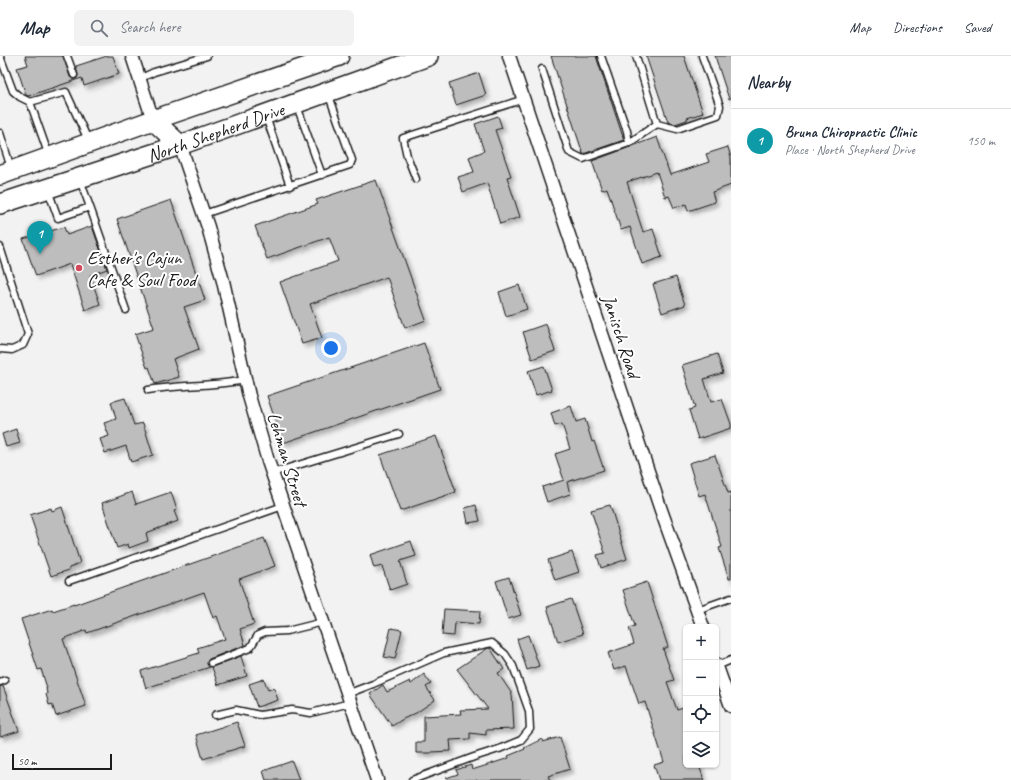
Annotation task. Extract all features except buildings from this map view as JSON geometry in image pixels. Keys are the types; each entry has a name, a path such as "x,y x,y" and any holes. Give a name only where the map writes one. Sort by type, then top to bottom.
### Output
{"main road":[{"name":"North Shepherd Drive","path":"0,204 180,145 428,56"},
{"name":"North Shepherd Drive","path":"6,173 331,57"},
{"path":"153,120 180,145"}],"street":[{"path":"132,56 153,120"},
{"name":"Janisch Road","path":"510,56 661,510 702,624"},
{"name":"Lehman Street","path":"180,145 204,214 223,281 246,380 272,473 376,780"},
{"path":"719,673 731,706"}],"lane":[{"path":"0,56 14,91 20,97 30,102 66,92 90,142"},
{"path":"67,56 74,75"},
{"path":"139,78 207,56"},
{"path":"601,56 628,131 629,143"},
{"path":"636,56 657,124"},
{"path":"542,69 569,152 583,159 629,143 657,124 677,129 718,115 720,106 702,56"},
{"path":"204,214 350,165 352,160 327,91"},
{"path":"416,179 407,156 403,138 524,99"},
{"path":"30,102 49,157"},
{"path":"296,103 322,175"},
{"path":"264,114 290,186"},
{"path":"0,133 6,173"},
{"path":"80,178 126,310"},
{"path":"48,189 58,218 90,207"},
{"path":"0,247 28,334 23,345 12,350 0,349"},
{"path":"148,390 172,386 222,384 246,380"},
{"path":"272,473 398,434"},
{"path":"69,581 283,506"},
{"path":"697,610 731,598"},
{"path":"211,663 250,648 258,635 265,632 287,631 323,622"},
{"path":"215,715 236,710 260,715 292,710 311,713 349,698 373,684 444,653 492,643 505,654 513,666 529,711 530,729 521,740 412,780"},
{"path":"719,664 731,660"}],"place":[{"name":"Bruna Chiropractic Clinic","path":"40,254"},
{"name":"Esther's Cajun Cafe & Soul Food","path":"79,268"}]}
